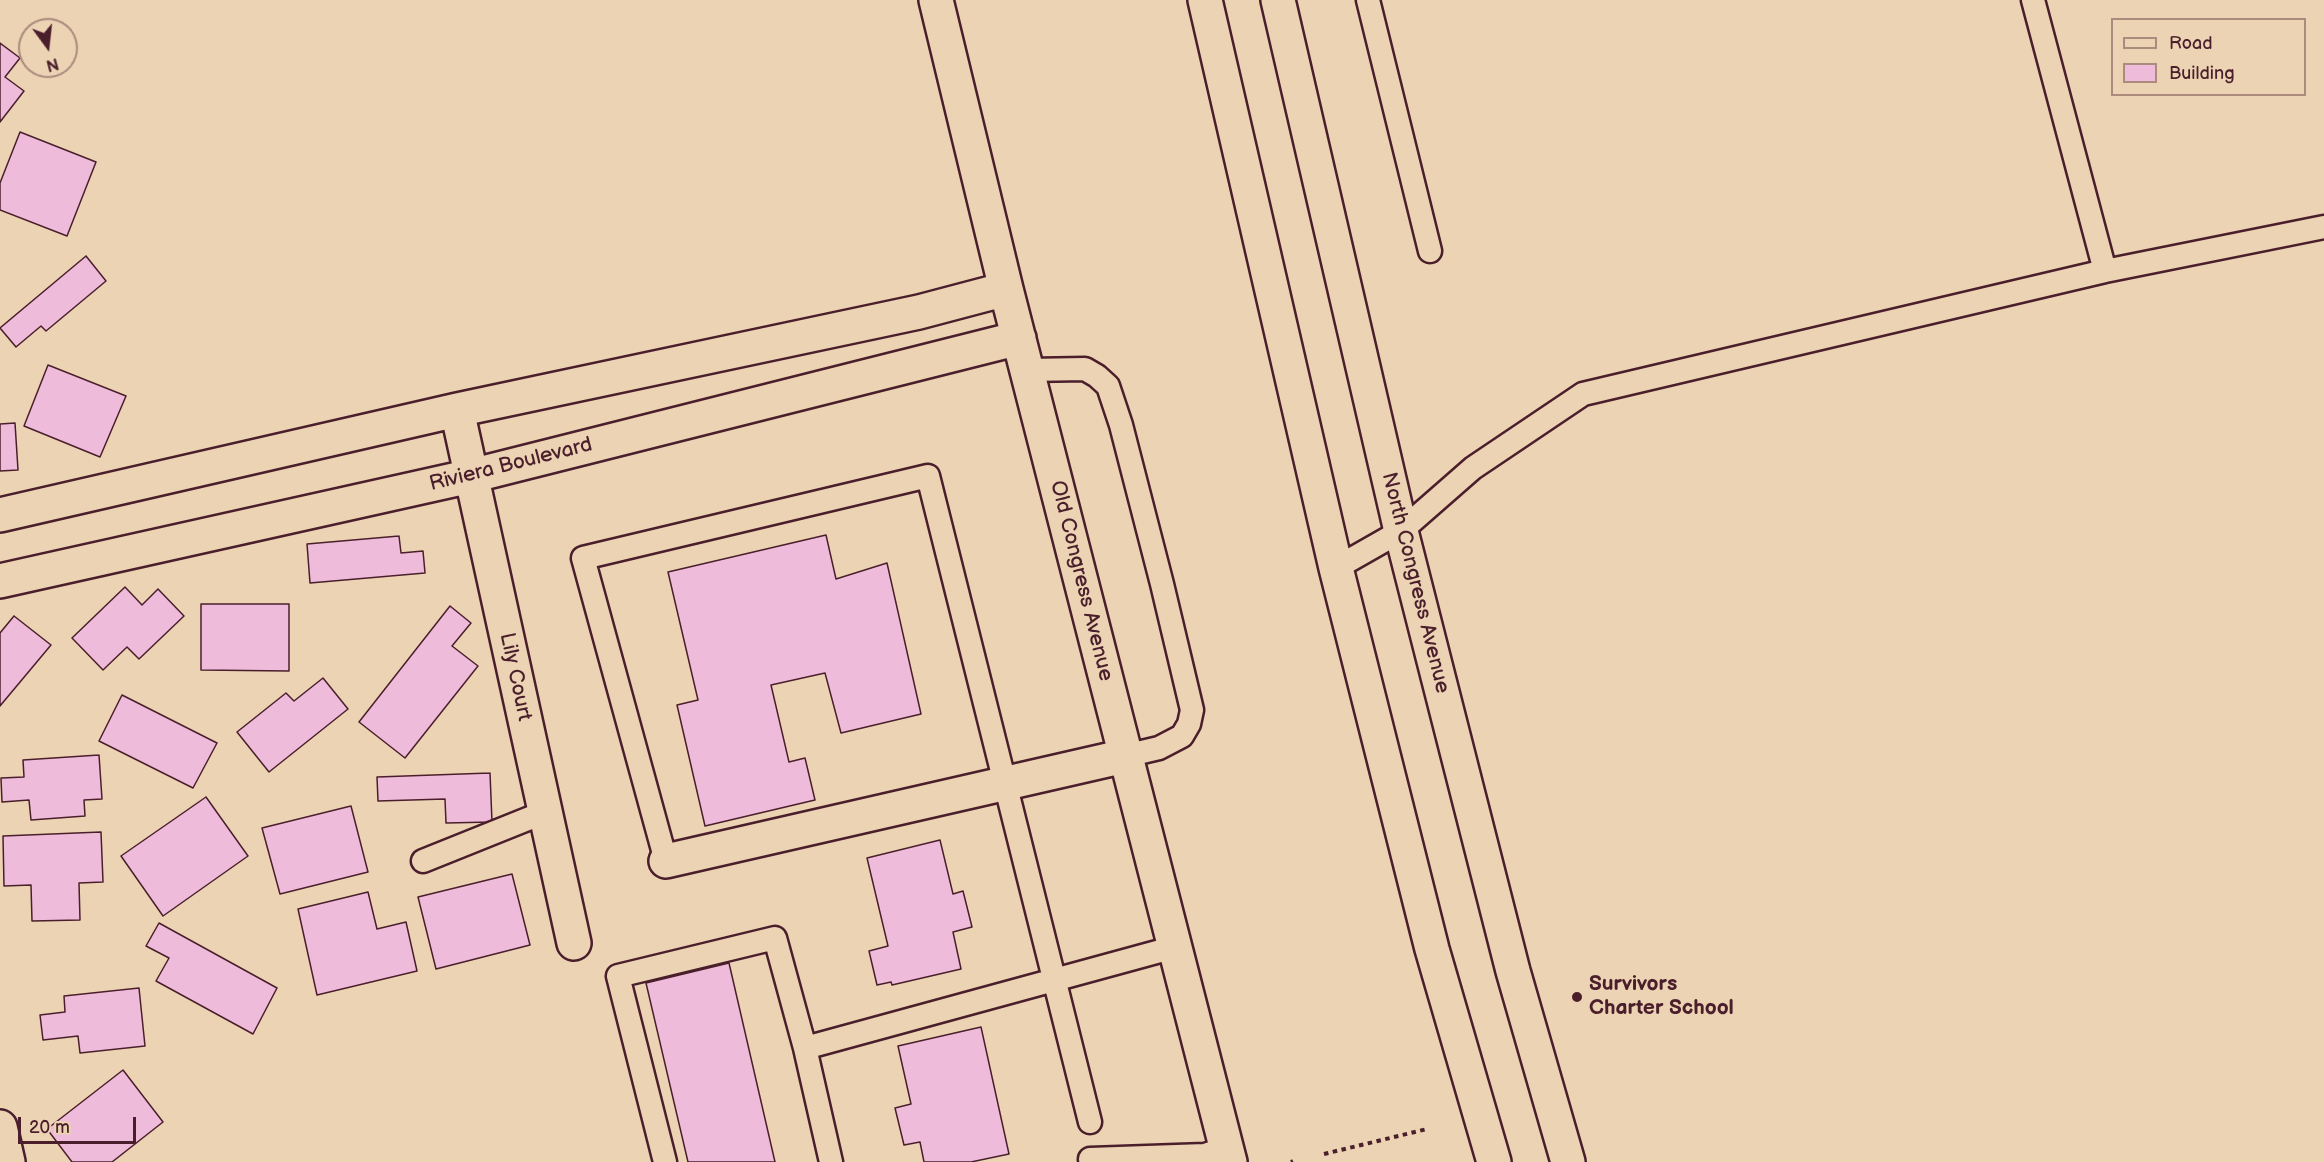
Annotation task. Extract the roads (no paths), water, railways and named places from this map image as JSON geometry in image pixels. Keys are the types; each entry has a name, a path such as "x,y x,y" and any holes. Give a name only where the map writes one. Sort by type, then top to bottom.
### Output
{"street":[{"name":"Old Congress Avenue","path":"936,0 1006,289 1228,1155"},
{"path":"1205,0 1336,568 1432,949 1494,1162"},
{"name":"North Congress Avenue","path":"1278,0 1401,531 1513,970 1569,1162"},
{"path":"0,515 457,411 919,312 1006,289"},
{"name":"Riviera Boulevard","path":"0,581 471,476 1019,338"},
{"name":"Lily Court","path":"457,411 574,943"},
{"path":"666,861 1125,756"},
{"path":"0,1127 8,1162"}],"lane":[{"path":"1368,0 1430,251"},
{"path":"2033,0 2105,271"},
{"path":"1336,568 1401,531 1473,468 1583,394 2105,271 2324,227"},
{"path":"1028,370 1085,369 1108,386 1121,425 1162,584 1192,710 1189,724 1182,736 1166,744 1125,756"},
{"path":"666,861 583,558 928,476 1090,1122"},
{"path":"423,861 545,812"},
{"path":"665,1162 618,976 775,938 805,1048 831,1162"},
{"path":"805,1048 1175,947"},
{"path":"1086,1161 1228,1155"}],"place":[{"name":"Survivors Charter School","path":"1577,997"}]}
